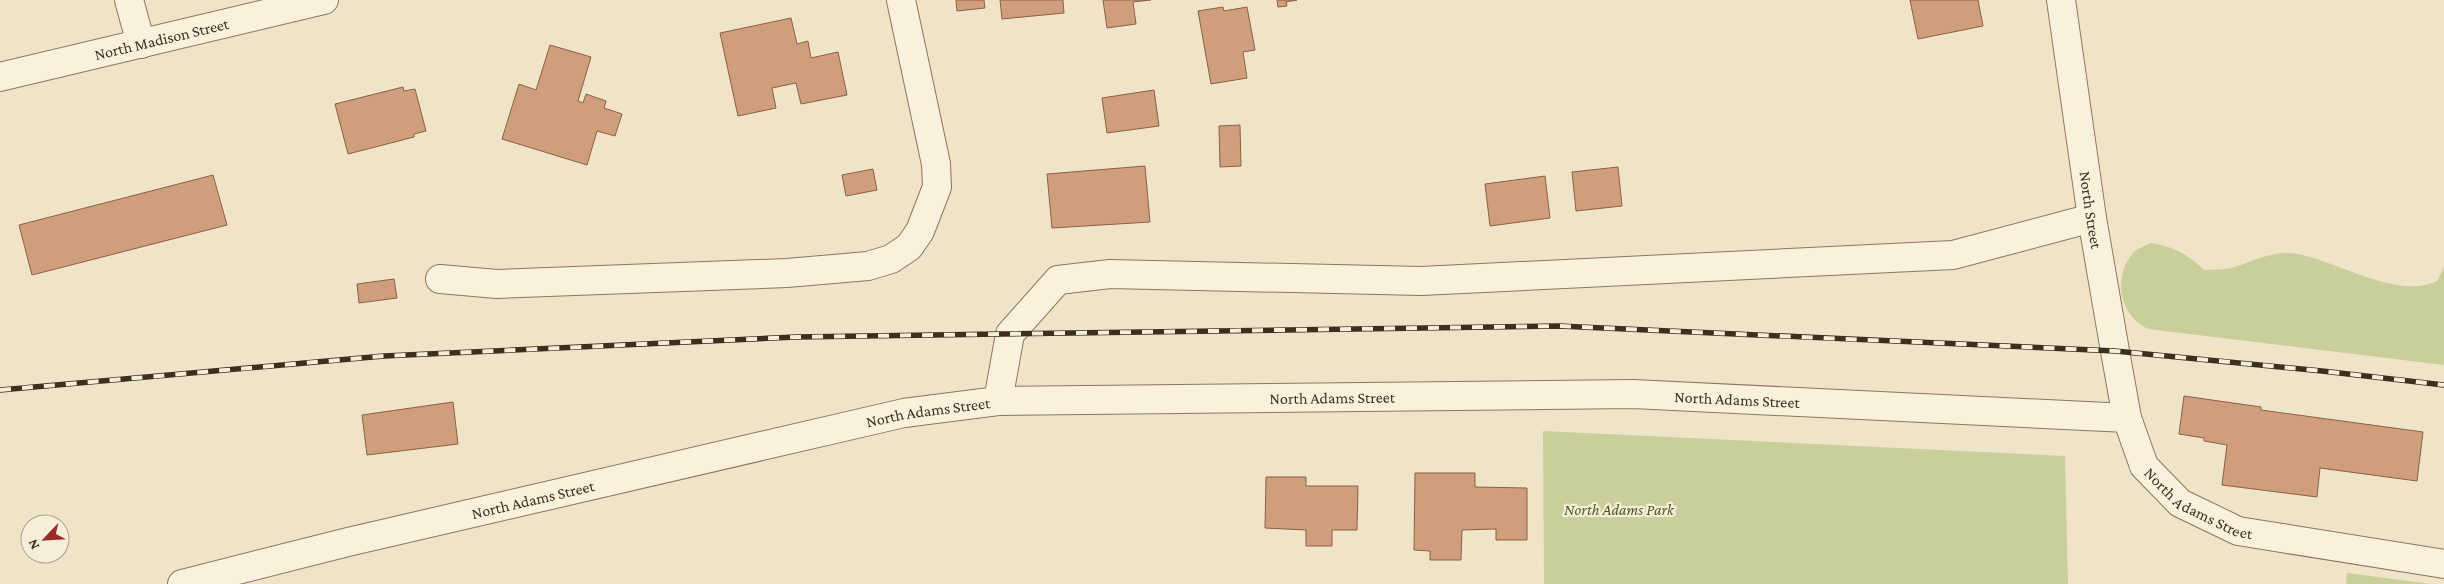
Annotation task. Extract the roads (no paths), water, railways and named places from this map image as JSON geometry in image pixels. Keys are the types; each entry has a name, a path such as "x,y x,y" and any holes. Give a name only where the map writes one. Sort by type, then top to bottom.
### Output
{"street":[{"path":"129,0 141,44"},
{"name":"North Madison Street","path":"0,77 324,0"},
{"path":"440,279 497,284 787,273 868,266 891,259 909,246 920,231 937,187 936,164 902,0"},
{"name":"North Street","path":"2061,0 2092,218 2127,418"},
{"path":"998,401 1010,334 1058,280 1110,274 1421,281 1953,255 2092,218"},
{"name":"North Adams Street","path":"182,584 348,542 904,413 998,401 1633,394 2127,418 2144,466 2180,503 2238,531 2444,564"}],"railway":[{"path":"0,390 384,356 796,337 1559,326 2115,351 2444,385"}],"park label":[{"name":"North Adams Park","path":"1619,509"}]}
